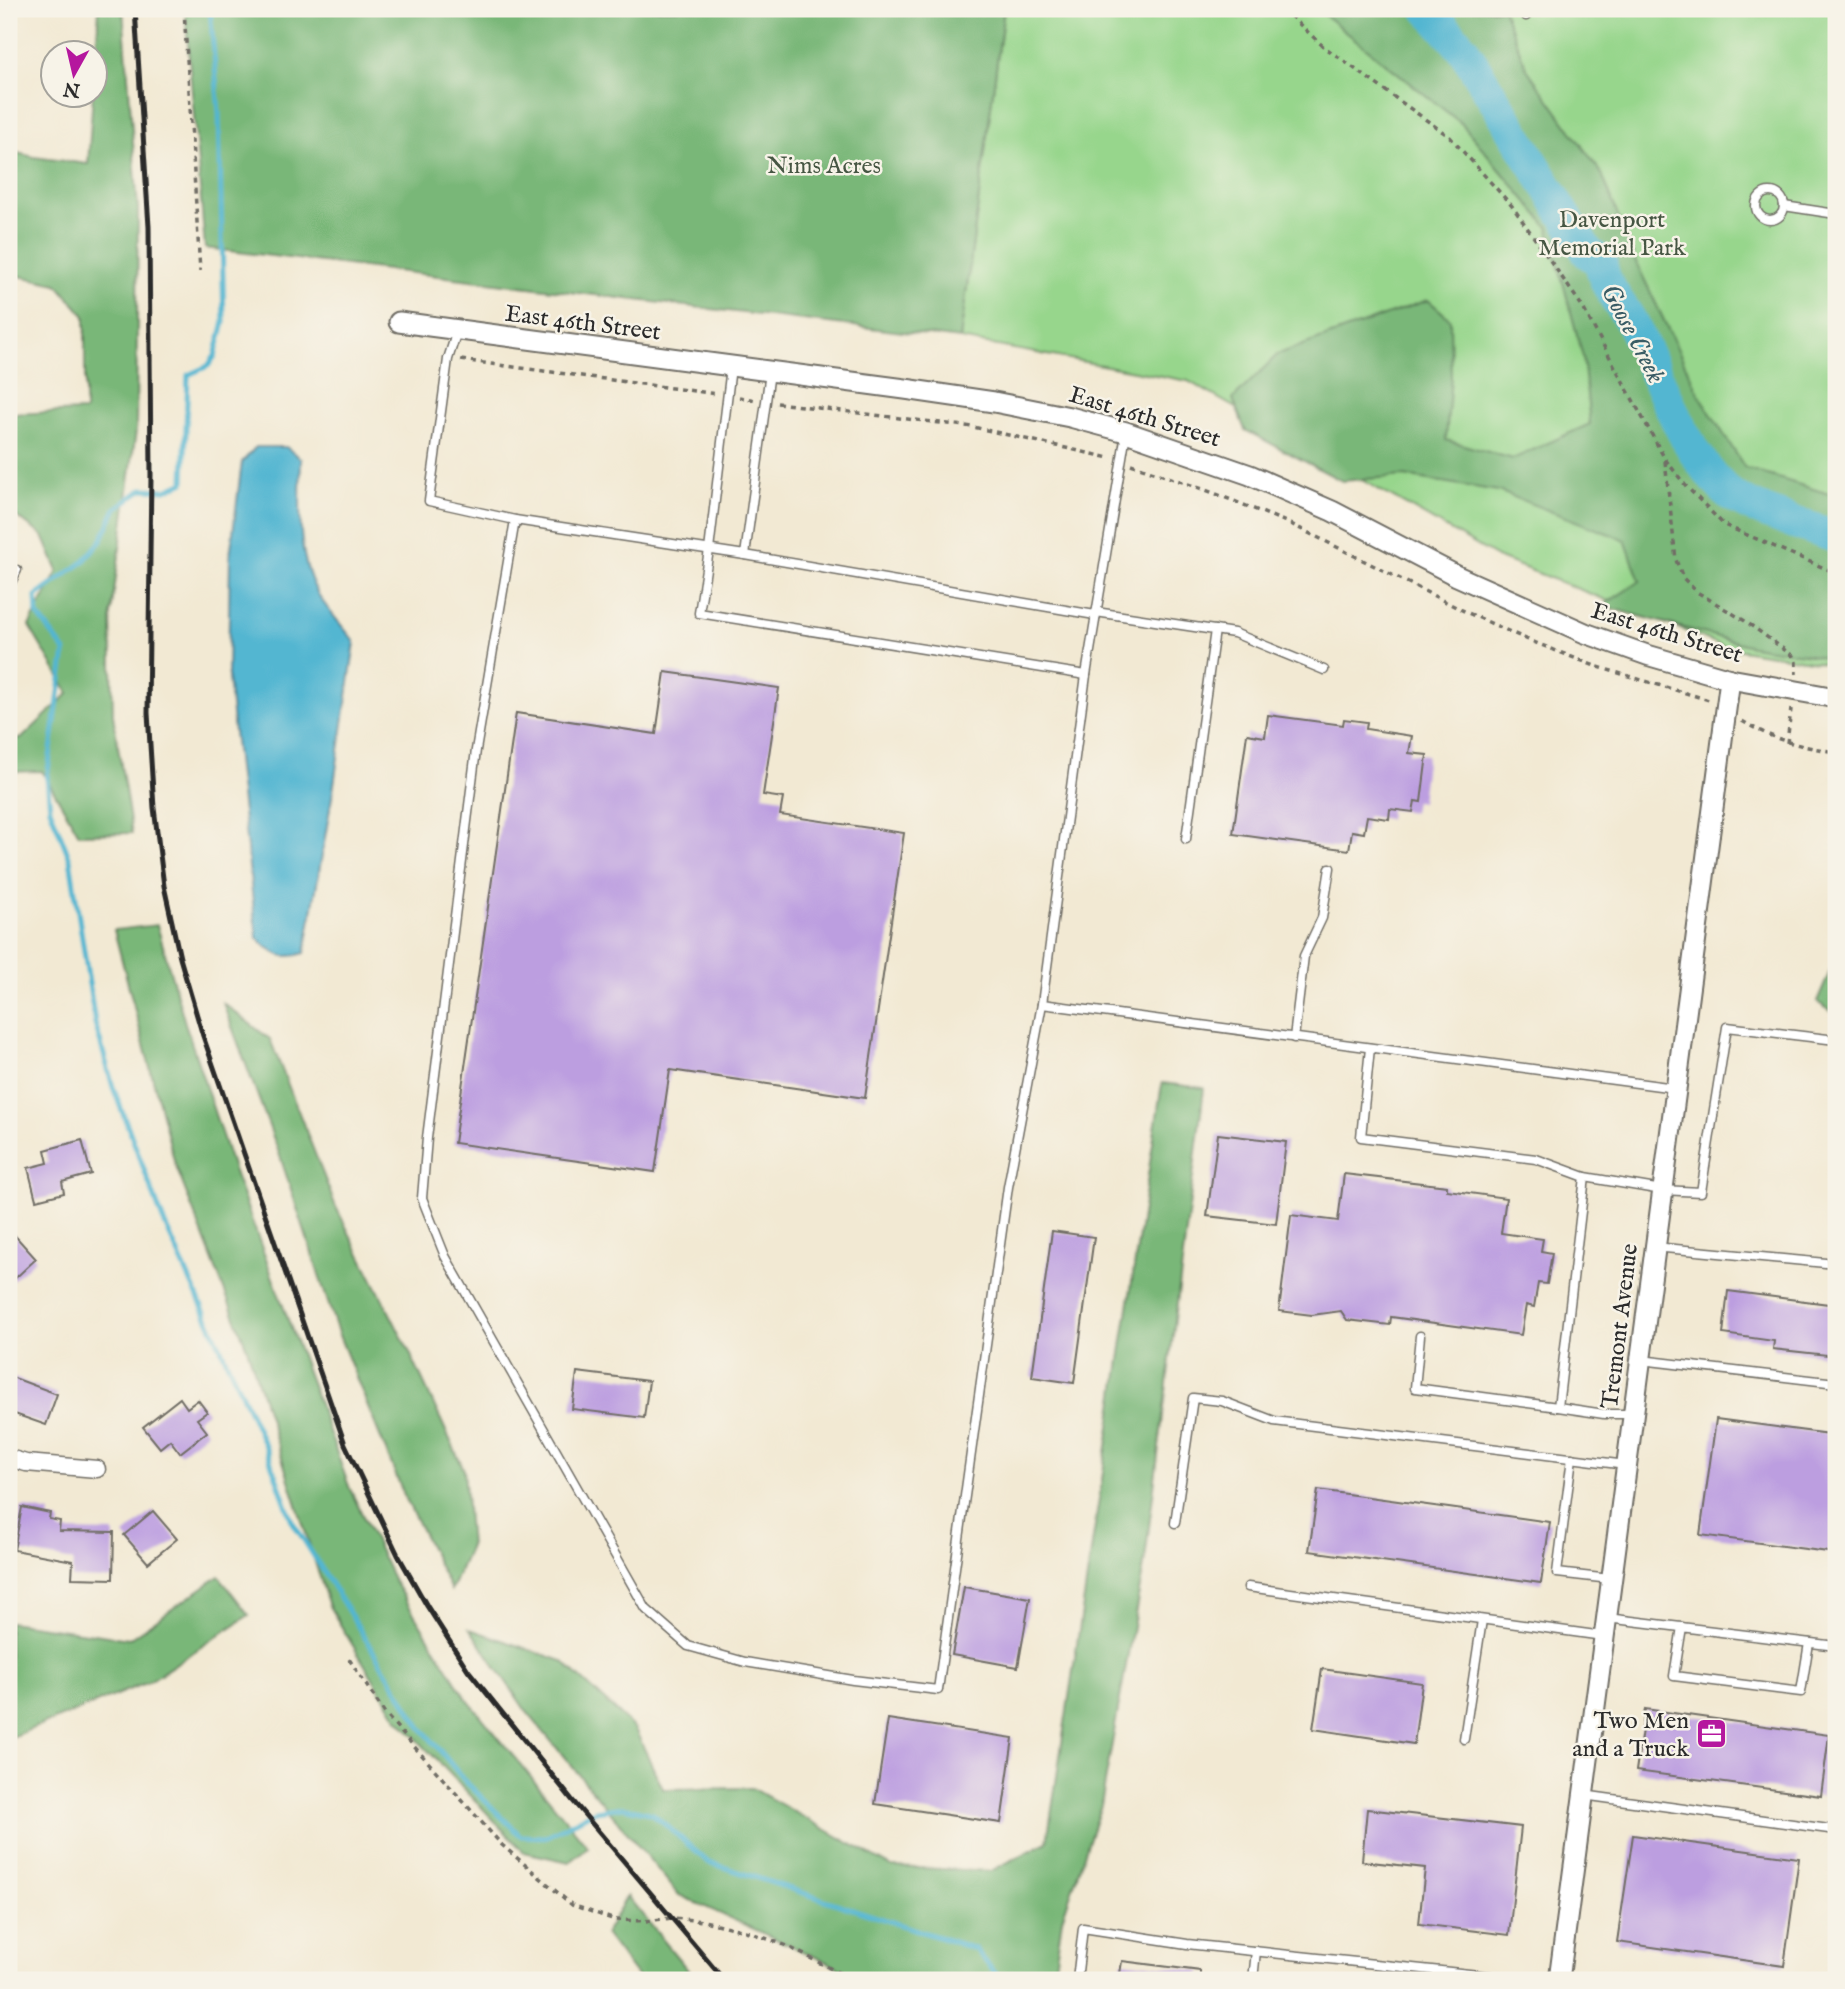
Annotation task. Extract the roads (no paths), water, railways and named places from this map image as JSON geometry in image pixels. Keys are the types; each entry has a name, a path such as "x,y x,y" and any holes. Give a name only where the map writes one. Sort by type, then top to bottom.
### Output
{"street":[{"name":"East 46th Street","path":"399,323 994,402 1070,417 1126,432 1250,475 1332,511 1457,576 1585,634 1730,679 1836,698"},
{"name":"Tremont Avenue","path":"1559,1980 1730,679"},
{"path":"9,1458 26,1463 97,1469"}],"lane":[{"path":"1784,206 1836,214"},
{"path":"457,331 449,359 429,502 515,520 1234,633 1324,670"},
{"path":"731,366 699,613 1086,675"},
{"path":"745,555 770,372"},
{"path":"515,520 476,750 427,1138 422,1198 444,1256 646,1609 688,1646 745,1662 853,1680 937,1690 1008,1187 1042,1004 1086,675 1126,432"},
{"path":"9,587 17,570"},
{"path":"1186,839 1215,630"},
{"path":"1294,1038 1304,956 1322,918 1330,868"},
{"path":"1042,1004 1675,1088"},
{"path":"1370,1048 1361,1137 1536,1159 1585,1177 1701,1192 1727,1027 1836,1040"},
{"path":"1558,1407 1585,1177"},
{"path":"1654,1247 1836,1265"},
{"path":"1420,1336 1415,1388 1604,1413 1633,1414"},
{"path":"1640,1359 1836,1383"},
{"path":"1174,1523 1193,1398 1222,1401 1273,1421 1626,1465"},
{"path":"1572,1458 1558,1573 1611,1579"},
{"path":"1248,1587 1482,1620 1605,1627 1682,1627 1836,1646"},
{"path":"1464,1739 1482,1620"},
{"path":"1682,1627 1674,1676 1788,1691 1801,1692 1809,1643"},
{"path":"1583,1795 1836,1830"},
{"path":"1077,1980 1083,1928 1187,1944 1525,1980"},
{"path":"1253,1980 1256,1951"}],"water":[{"path":"256,447 286,447 301,459 301,531 307,567 321,599 355,642 305,953 289,956 274,952 257,938 228,678 230,556 242,462"}],"waterway":[{"path":"210,9 219,113 224,322 215,356 208,366 188,375 184,482 166,490 143,489 116,508 101,541 83,562 36,596 37,614 65,651 47,778 50,809 70,859 95,1023 113,1087 163,1220 265,1446 292,1521 420,1726 464,1780 521,1836 545,1837 595,1811 623,1807 653,1814 708,1862 975,1949 1001,1980"},
{"name":"Goose Creek","path":"1428,9 1464,50 1588,253 1601,262 1605,280 1630,319 1673,412 1709,472 1724,489 1746,503 1836,537"}],"railway":[{"path":"135,9 149,227 151,475 148,713 154,808 164,886 180,958 203,1036 345,1444 398,1555 468,1670 573,1801 724,1980"}],"place":[{"name":"Two Men and a Truck","path":"1712,1734"}],"park label":[{"name":"Nims Acres","path":"824,165"},
{"name":"Davenport Memorial Park","path":"1612,233"}]}
